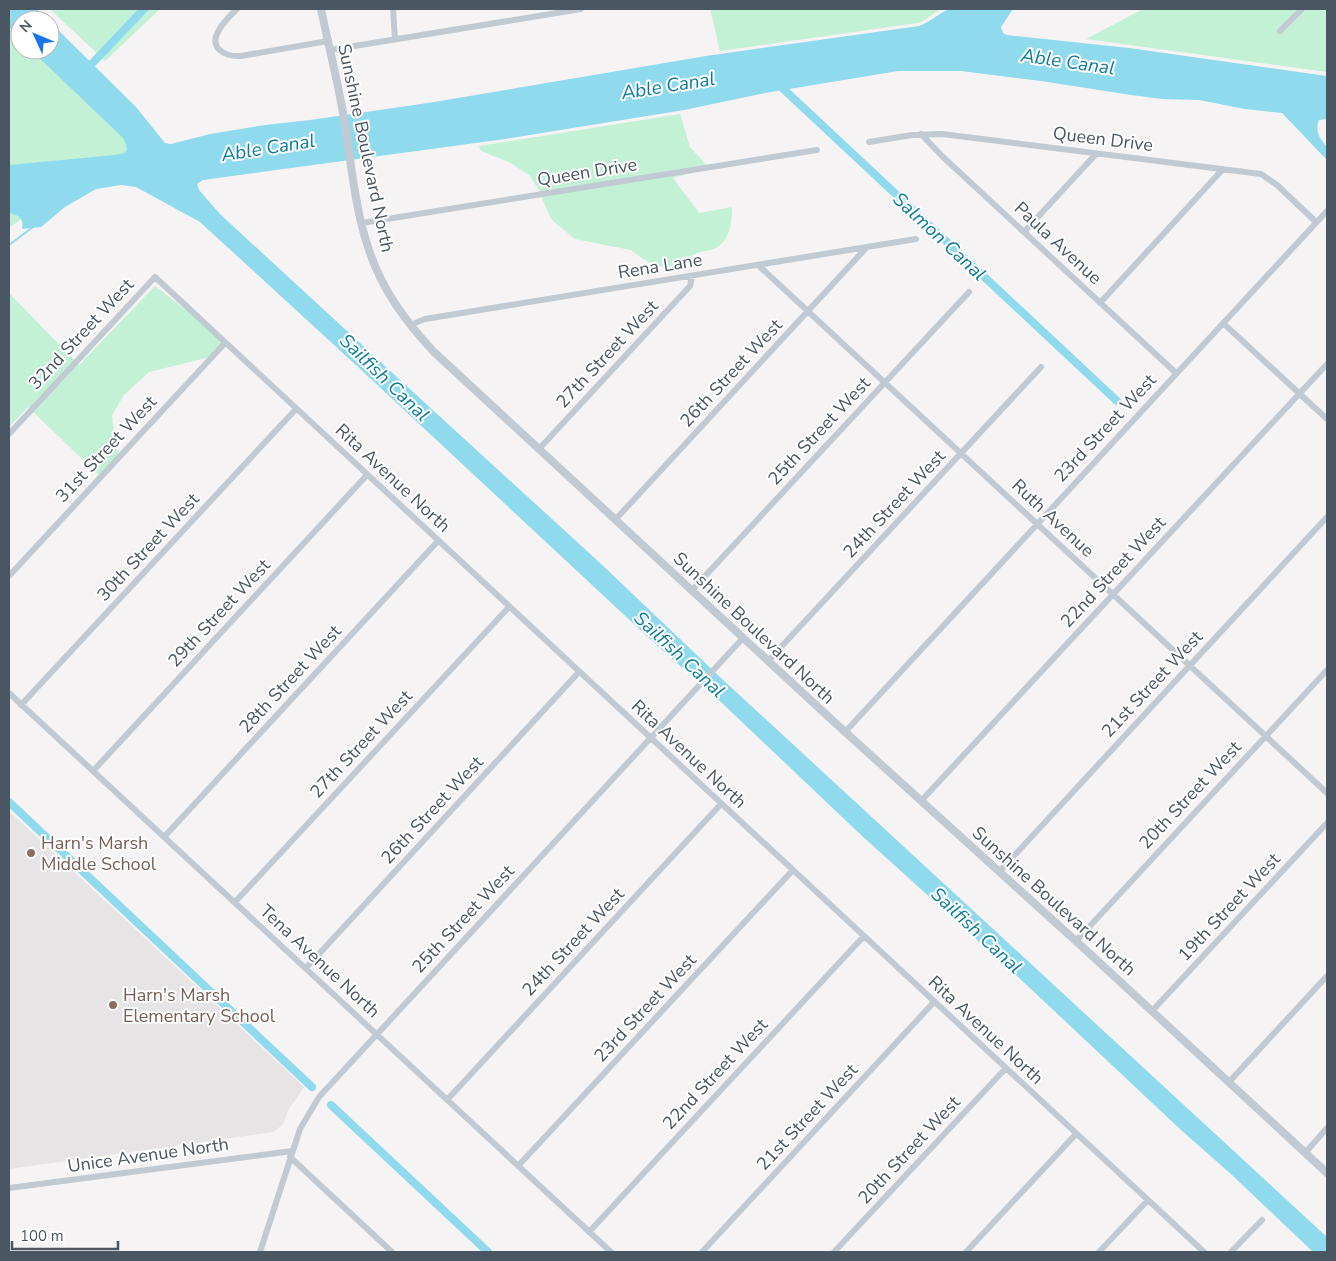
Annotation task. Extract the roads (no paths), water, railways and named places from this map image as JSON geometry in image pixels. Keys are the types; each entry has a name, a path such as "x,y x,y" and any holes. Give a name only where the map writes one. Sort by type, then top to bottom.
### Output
{"street":[{"path":"238,9 217,32 217,48 223,54 241,56 395,39 582,9"},
{"name":"Sunshine Boulevard North","path":"321,9 343,112 362,223 370,254 383,283 410,325 434,352 743,638 1076,941 1327,1173"},
{"path":"394,9 395,39"},
{"path":"1280,31 1302,9"},
{"name":"Queen Drive","path":"869,142 921,134 942,134 1261,174 1316,222"},
{"name":"Paula Avenue","path":"921,134 942,156 1176,373"},
{"name":"Queen Drive","path":"362,223 817,150"},
{"path":"1024,232 1096,154"},
{"path":"1100,303 1223,169"},
{"name":"23rd Street West","path":"845,732 1327,211"},
{"name":"Rena Lane","path":"410,325 425,319 916,239"},
{"name":"26th Street West","path":"616,520 867,247"},
{"name":"Ruth Avenue","path":"758,265 1327,793"},
{"name":"27th Street West","path":"539,449 690,286 692,276"},
{"name":"Rita Avenue North","path":"155,277 1204,1252"},
{"name":"32nd Street West","path":"9,434 155,277"},
{"name":"25th Street West","path":"692,590 969,292"},
{"path":"1223,323 1327,419"},
{"name":"31st Street West","path":"9,576 225,343"},
{"name":"22nd Street West","path":"922,801 1327,364"},
{"name":"24th Street West","path":"768,661 1041,367"},
{"name":"30th Street West","path":"21,705 296,409"},
{"name":"29th Street West","path":"93,771 367,475"},
{"name":"21st Street West","path":"999,872 1327,517"},
{"name":"28th Street West","path":"164,837 438,541"},
{"name":"27th Street West","path":"235,902 509,607"},
{"name":"25th Street West","path":"260,1252 302,1124 319,1097 743,638"},
{"name":"20th Street West","path":"1076,941 1327,670"},
{"name":"26th Street West","path":"306,968 579,672"},
{"name":"Tena Avenue North","path":"9,693 611,1252"},
{"name":"24th Street West","path":"447,1100 721,804"},
{"name":"19th Street West","path":"1152,1011 1327,823"},
{"name":"23rd Street West","path":"518,1166 793,870"},
{"name":"22nd Street West","path":"589,1232 864,936"},
{"path":"1229,1082 1327,976"},
{"name":"21st Street West","path":"702,1252 934,1002"},
{"name":"20th Street West","path":"834,1252 1006,1068"},
{"path":"1305,1153 1327,1128"},
{"path":"966,1252 1076,1134"},
{"path":"291,1154 392,1252"},
{"name":"Unice Avenue North","path":"9,1188 291,1154"},
{"path":"1099,1252 1148,1200"},
{"path":"1231,1252 1262,1220"}],"water":[{"path":"9,9 38,10 10,10 9,27"},
{"path":"949,9 1013,9 1001,27 1003,33 1007,35 1129,48 1327,76 1327,119 1319,120 1317,128 1320,137 1327,147 1327,160 1282,113 1245,109 1199,100 1162,99 961,71 898,71 765,93 684,110 505,139 203,180 197,184 199,190 220,214 599,562 721,678 1327,1237 1327,1252 1313,1252 1016,975 861,835 722,703 650,639 200,222 136,187 121,185 96,189 65,207 41,227 22,229 20,218 9,213 9,165 115,155 124,153 127,150 123,138 41,60 60,60 60,32 136,107 165,143 171,144 210,134 265,125 428,103 706,56 919,26"}],"waterway":[{"path":"85,71 144,9"},
{"name":"Salmon Canal","path":"777,83 1117,401"},
{"path":"9,245 33,227"},
{"path":"9,802 312,1087"},
{"path":"331,1105 488,1252"}],"place":[{"name":"Harn's Marsh Middle School","path":"31,853"},
{"name":"Harn's Marsh Elementary School","path":"113,1005"}],"water label":[{"name":"Able Canal","path":"1068,61"},
{"name":"Able Canal","path":"668,85"},
{"name":"Able Canal","path":"268,147"},
{"name":"Sailfish Canal","path":"385,377"},
{"name":"Sailfish Canal","path":"680,654"},
{"name":"Sailfish Canal","path":"977,930"}]}
